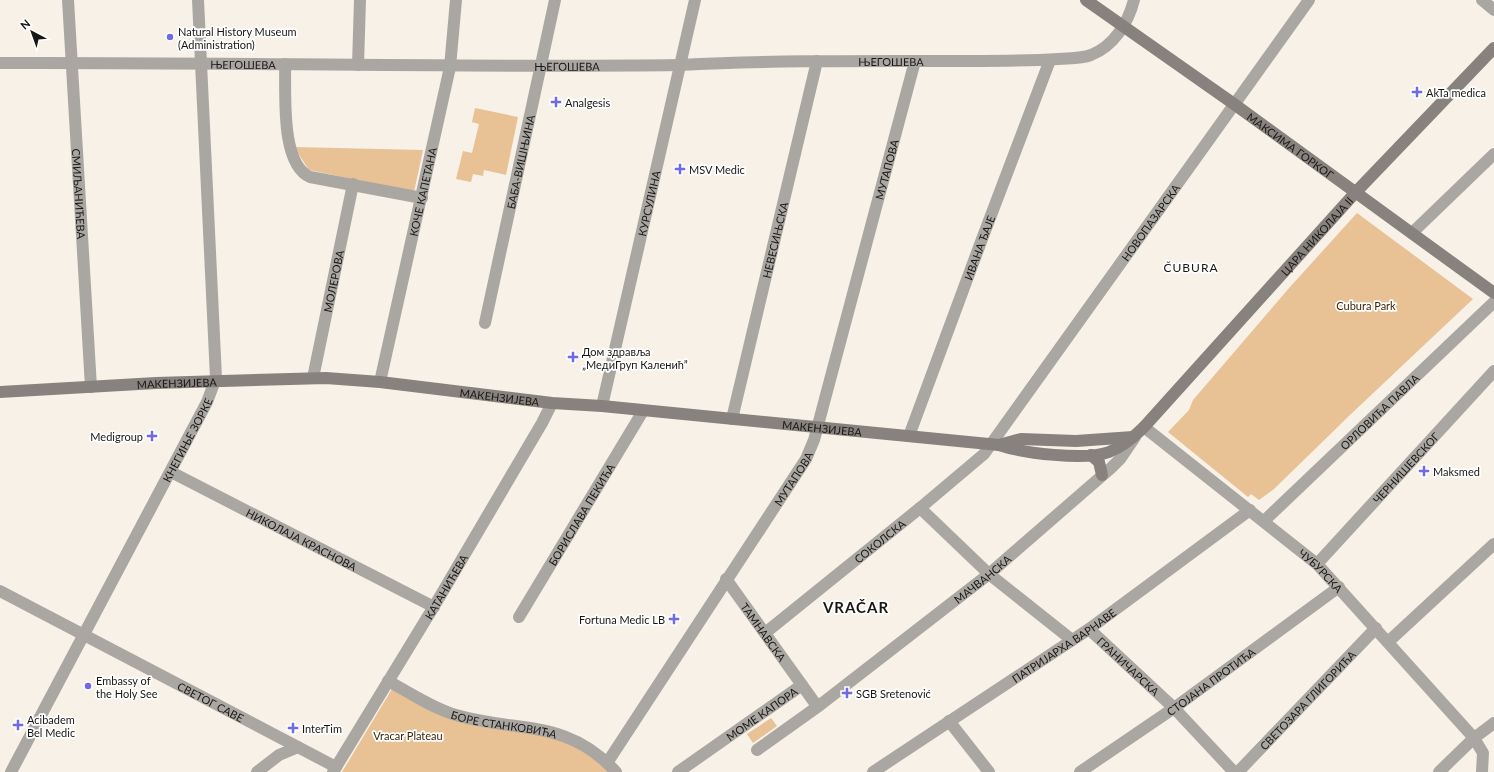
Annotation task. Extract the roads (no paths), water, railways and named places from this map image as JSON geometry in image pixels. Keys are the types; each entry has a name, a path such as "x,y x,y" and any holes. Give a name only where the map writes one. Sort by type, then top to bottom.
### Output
{"main road":[{"name":"МАКСИМА ГОРКОГ","path":"1086,0 1234,104 1494,293"},
{"name":"ЦАРА НИКОЛАЈА II","path":"1144,428 1356,193 1494,48"},
{"name":"МАКЕНЗИЈЕВА","path":"0,392 215,381 313,378 380,382 552,403 602,406 909,436 995,445 1015,450 1051,454 1091,455 1109,452 1135,436 1144,428"},
{"name":"МАКЕНЗИЈЕВА","path":"995,445 1021,439 1076,441 1135,436"},
{"path":"1091,455 1099,462 1102,475"}],"street":[{"name":"СМИЉАНИЋЕВА","path":"68,0 91,387"},
{"name":"КНЕГИЊЕ ЗОРКЕ","path":"11,772 85,635 207,402 215,381 217,370 198,0"},
{"path":"358,65 360,0"},
{"name":"КОЧЕ КАПЕТАНА","path":"380,382 422,198 450,66 456,0"},
{"name":"БАБА-ВИШЊИНА","path":"485,323 539,65 555,0"},
{"name":"КУРСУЛИНА","path":"602,406 695,0"},
{"name":"ЊЕГОШЕВА","path":"0,63 201,63 450,66 680,65 774,61 1050,60 1082,58 1095,53 1108,44 1123,27 1130,16 1134,0"},
{"name":"НОВОПАЗАРСКА","path":"995,445 1234,104 1309,0"},
{"path":"1482,0 1494,10"},
{"name":"ИВАНА ЂАЈЕ","path":"909,436 1050,60"},
{"name":"НЕВЕСИЊСКА","path":"732,419 817,61"},
{"name":"МУТАПОВА","path":"607,763 806,459 818,428 915,61"},
{"path":"285,64 288,140 295,160 308,176 422,198"},
{"path":"1412,233 1494,154"},
{"name":"МОЛЕРОВА","path":"313,378 353,184"},
{"name":"ОРЛОВИЋА ПАВЛА","path":"1264,521 1494,302"},
{"name":"ЧЕРНИШЕВСКОГ","path":"1317,564 1494,371"},
{"name":"КАТАНИЋЕВА","path":"335,770 434,607 542,423 552,403"},
{"name":"БОРИСЛАВА ПЕКИЋА","path":"519,617 643,411"},
{"name":"ЧУБУРСКА","path":"1144,428 1317,564 1474,738 1483,753 1482,772"},
{"name":"МАЧВАНСКА","path":"818,706 989,574 1120,459 1135,436"},
{"name":"СОКОЛСКА","path":"765,633 920,508 995,445"},
{"name":"НИКОЛАЈА КРАСНОВА","path":"170,472 434,607"},
{"path":"920,508 989,574 1072,640"},
{"name":"ПАТРИЈАРХА ВАРНАВЕ","path":"873,772 1072,640 1250,510"},
{"path":"1388,642 1494,544"},
{"name":"ТАМНАВСКА","path":"726,580 802,685"},
{"name":"СТОЈАНА ПРОТИЋА","path":"1080,772 1174,708 1339,587"},
{"name":"СВЕТОГ САВЕ","path":"0,591 298,747 335,770"},
{"name":"ГРАНИЧАРСКА","path":"1089,628 1174,708 1234,772"},
{"name":"СВЕТОЗАРА ГЛИГОРИЋА","path":"1245,769 1376,628"},
{"name":"БОРЕ СТАНКОВИЋА","path":"388,681 455,715 479,721 547,730 564,735 585,746 616,772"},
{"name":"МОМЕ КАПОРА","path":"678,772 802,685 818,706"},
{"path":"757,750 818,706"},
{"path":"949,721 989,772"},
{"path":"1439,772 1474,738 1494,723"},
{"path":"274,735 279,742 279,755"},
{"path":"257,772 279,755 298,747"}],"place":[{"name":"Natural History Museum (Administration)","path":"170,37"},
{"name":"AkTa medica","path":"1417,92"},
{"name":"Analgesis","path":"556,102"},
{"name":"MSV Medic","path":"680,169"},
{"name":"Дом здравља „МедиГруп Каленић”","path":"573,357"},
{"name":"Medigroup","path":"152,436"},
{"name":"Maksmed","path":"1424,471"},
{"name":"Fortuna Medic LB","path":"674,619"},
{"name":"Embassy of the Holy See","path":"88,686"},
{"name":"SGB Sretenović","path":"847,693"},
{"name":"Acibadem Bel Medic","path":"18,725"},
{"name":"InterTim","path":"293,728"}],"district":[{"name":"ČUBURA","path":"1191,267"},
{"name":"VRAČAR","path":"856,607"}],"park label":[{"name":"Cubura Park","path":"1366,305"},
{"name":"Vracar Plateau","path":"408,735"}]}
